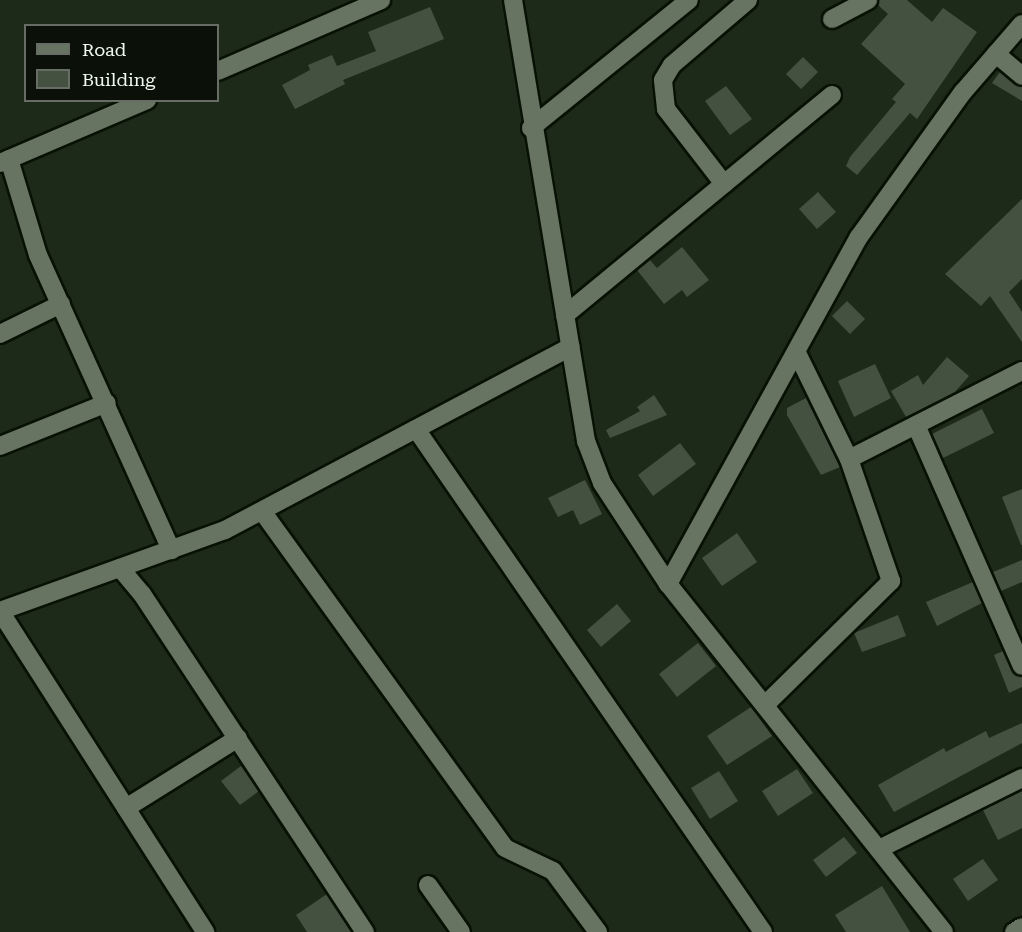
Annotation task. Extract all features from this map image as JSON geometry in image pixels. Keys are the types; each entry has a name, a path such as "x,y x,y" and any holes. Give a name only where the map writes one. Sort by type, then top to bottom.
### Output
{"street":[{"path":"219,71 381,0"},
{"path":"513,0 531,128 586,441 602,483 668,584 944,932"},
{"path":"531,128 689,0"},
{"path":"724,184 666,109 663,80 672,65 748,0"},
{"path":"832,19 868,0"},
{"path":"668,584 859,237 963,92 1022,24"},
{"path":"996,54 1022,76"},
{"path":"565,315 832,95"},
{"path":"142,102 4,161 38,255 107,403 171,550"},
{"path":"0,334 61,304"},
{"path":"205,932 0,611 171,550 262,511 571,347"},
{"path":"765,705 891,581 849,459 797,353"},
{"path":"849,459 1022,371"},
{"path":"0,446 107,403"},
{"path":"916,425 1022,666"},
{"path":"416,429 763,932"},
{"path":"262,511 505,848 553,871 598,932"},
{"path":"120,568 142,594 365,932"},
{"path":"126,808 238,738"},
{"path":"879,849 1022,778"},
{"path":"428,885 460,932"},
{"path":"1014,932 1022,927"}],"building":[{"path":"879,0 907,0 932,22 943,8 977,32 917,119 910,113 857,175 846,166 850,157 896,102 892,99 905,84 861,44 888,14 878,5"},
{"path":"430,7 444,39 343,80 345,84 295,109 282,85 310,70 308,65 332,55 337,66 376,51 368,32"},
{"path":"803,57 818,72 801,89 786,74"},
{"path":"1000,72 1022,87 1022,101 992,83"},
{"path":"726,86 752,119 730,135 705,101"},
{"path":"818,192 836,212 817,229 799,209"},
{"path":"1022,199 1022,279 1009,292 1022,312 1022,342 990,296 981,306 945,274"},
{"path":"682,247 709,280 687,297 682,290 664,304 637,270 650,260 657,268"},
{"path":"847,301 865,319 850,334 832,316"},
{"path":"947,357 969,376 954,393 906,417 891,391 918,375 923,385"},
{"path":"875,364 891,398 854,417 838,381"},
{"path":"654,395 667,415 610,438 606,430 640,411 637,407"},
{"path":"806,398 840,467 821,475 787,415 787,408"},
{"path":"982,409 994,433 943,458 932,434"},
{"path":"680,443 696,464 653,496 638,475"},
{"path":"585,480 602,514 580,525 573,510 558,517 548,498"},
{"path":"1022,489 1022,545 1021,545 1002,497"},
{"path":"737,533 757,562 722,586 702,558"},
{"path":"1022,560 1022,582 1001,591 993,572"},
{"path":"973,582 982,603 937,626 926,602"},
{"path":"617,604 631,621 601,647 587,630"},
{"path":"898,615 906,636 862,652 854,633"},
{"path":"698,643 716,666 677,697 659,674"},
{"path":"1003,651 1012,671 1022,677 1022,687 1009,693 994,655"},
{"path":"751,707 772,736 727,765 707,736"},
{"path":"1022,723 1022,743 894,812 878,785 944,748 946,752 986,731 989,738"},
{"path":"241,766 259,791 240,805 221,781"},
{"path":"797,769 813,793 778,816 762,791"},
{"path":"719,771 738,801 710,819 691,788"},
{"path":"1022,791 1022,828 998,840 983,810"},
{"path":"844,837 857,853 826,877 813,860"},
{"path":"983,859 998,880 968,901 953,879"},
{"path":"882,886 910,932 846,932 835,915"},
{"path":"327,894 352,932 307,932 296,915"}]}
